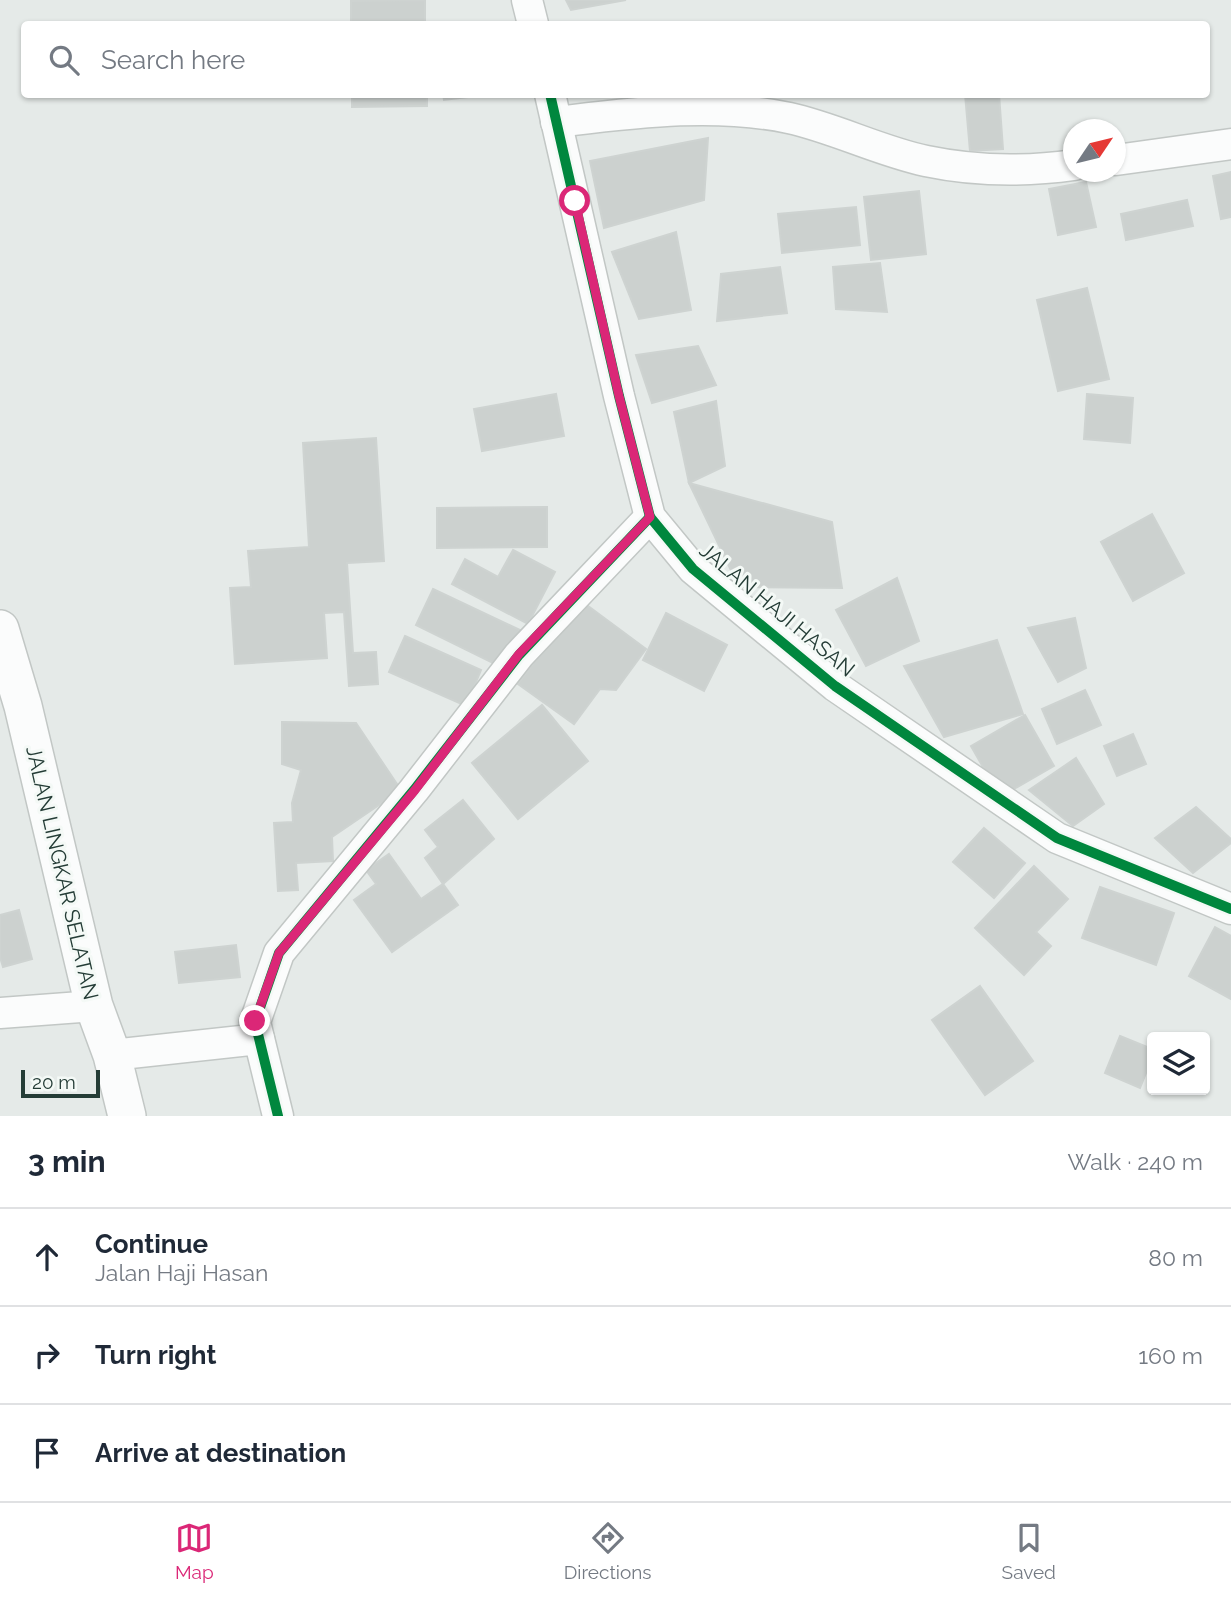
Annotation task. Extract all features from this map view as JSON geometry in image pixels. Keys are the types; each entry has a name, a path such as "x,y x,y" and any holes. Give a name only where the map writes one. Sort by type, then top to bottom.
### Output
{"street":[{"path":"527,0 532,21"},
{"path":"553,108 647,112 724,109 790,118 924,160 986,170 1063,166"},
{"name":"JALAN HAJI HASAN","path":"553,108 619,396 650,517 693,569 835,686 1057,838 1231,909"},
{"path":"1126,158 1231,144"},
{"path":"278,1116 255,1021 279,953 415,790 519,654 650,517"},
{"name":"JALAN LINGKAR SELATAN","path":"0,629 23,706 94,1006 112,1055 127,1116"},
{"path":"0,1013 94,1006"},
{"path":"112,1055 260,1039"}],"building":[{"path":"425,0 425,21 351,21 351,1"},
{"path":"566,0 626,0 571,10"},
{"path":"352,98 427,98 427,106 352,107"},
{"path":"965,98 999,98 1003,149 970,151"},
{"path":"708,138 704,200 604,228 590,161"},
{"path":"1231,172 1231,217 1221,219 1213,176"},
{"path":"1086,182 1096,227 1058,235 1049,189"},
{"path":"919,191 926,254 871,260 864,197"},
{"path":"1187,200 1193,226 1126,240 1121,214"},
{"path":"856,207 860,245 782,253 778,214"},
{"path":"676,232 691,310 639,319 612,252"},
{"path":"880,263 887,312 836,309 833,267"},
{"path":"780,267 787,313 717,321 721,274"},
{"path":"1087,288 1109,379 1058,391 1037,300"},
{"path":"698,346 716,385 652,403 636,355"},
{"path":"556,394 564,436 482,451 474,409"},
{"path":"1087,394 1133,398 1130,443 1084,439"},
{"path":"716,401 725,466 689,483 674,412"},
{"path":"376,438 384,561 347,563 353,653 376,652 378,684 349,686 344,612 324,613 327,658 235,664 230,588 251,587 248,551 309,547 303,443"},
{"path":"689,483 832,522 842,588 739,587"},
{"path":"547,507 547,547 437,548 437,508"},
{"path":"1152,514 1184,573 1133,601 1101,542"},
{"path":"513,550 555,572 528,624 452,584 465,559 498,577"},
{"path":"897,578 919,641 866,666 836,610"},
{"path":"433,589 520,630 503,668 416,625"},
{"path":"580,600 646,649 616,690 600,689 574,724 518,684"},
{"path":"666,613 727,645 704,691 643,660"},
{"path":"1075,618 1086,668 1058,682 1028,628"},
{"path":"405,636 481,670 466,706 389,672"},
{"path":"997,640 1023,714 944,737 904,666"},
{"path":"1085,690 1101,725 1057,744 1042,709"},
{"path":"542,705 588,761 518,819 472,763"},
{"path":"1025,715 1054,766 1000,797 971,746"},
{"path":"282,722 356,723 401,790 332,837 333,861 296,863 298,890 278,891 274,823 293,822 292,803 301,770 282,764"},
{"path":"1133,734 1146,764 1117,776 1104,746"},
{"path":"1076,758 1104,804 1073,826 1029,790"},
{"path":"463,800 494,839 443,884 425,858 438,847 425,830"},
{"path":"1196,807 1231,839 1231,843 1193,873 1155,838"},
{"path":"984,828 1025,863 994,898 953,862"},
{"path":"389,854 421,899 443,884 458,905 392,952 354,900 376,884 366,870"},
{"path":"1034,866 1068,899 1036,932 1051,946 1024,975 975,928"},
{"path":"1100,887 1174,913 1156,965 1082,938"},
{"path":"19,910 32,959 3,967 0,957 0,915"},
{"path":"1215,927 1231,936 1231,999 1189,976"},
{"path":"236,945 240,977 179,983 175,952"},
{"path":"980,986 1033,1061 985,1095 932,1020"},
{"path":"1120,1036 1147,1047 1147,1070 1140,1088 1105,1073"}],"cycle path":[{"path":"551,98 619,396 650,517 693,569 835,686 1057,838 1231,909"},
{"path":"278,1116 255,1022 279,953 414,790 519,655 650,517"}],"route":[{"path":"255,1021 279,953 415,790 519,654 650,517 619,396 575,201"}]}
